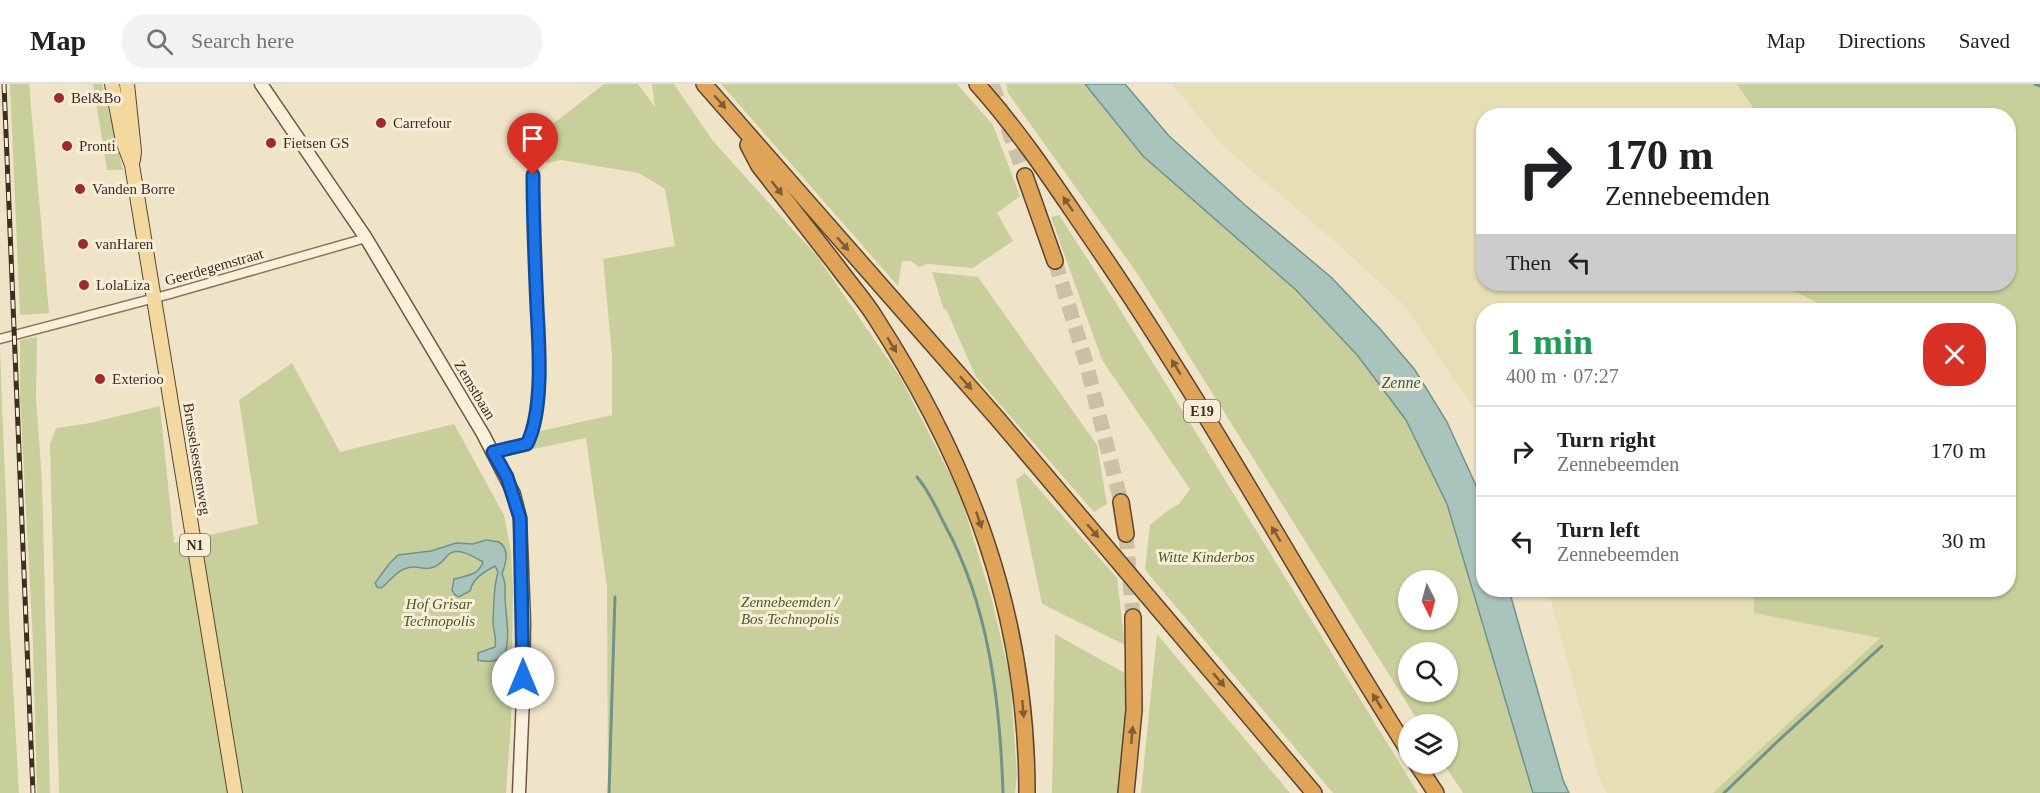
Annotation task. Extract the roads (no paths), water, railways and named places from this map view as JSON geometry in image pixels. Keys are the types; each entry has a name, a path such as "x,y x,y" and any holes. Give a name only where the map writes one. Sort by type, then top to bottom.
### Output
{"highway":[{"path":"704,84 997,418 1314,793"},
{"name":"E19","path":"977,84 1017,130 1142,311 1398,734"},
{"path":"735,121 759,166 874,315 919,389 951,453 976,512 998,575 1013,636 1023,701 1027,793"},
{"path":"1025,176 1055,261"},
{"path":"1121,502 1126,534"},
{"path":"1126,793 1134,710 1133,617"},
{"path":"1424,774 1436,793"}],"main road":[{"name":"Brusselsesteenweg","path":"112,84 123,141 132,165 235,793"},
{"name":"Brusselsesteenweg","path":"127,84 134,151 132,165"}],"street":[{"name":"Zemstbaan","path":"261,84 366,238 507,477 520,518 524,659 519,793"},
{"path":"493,452 527,444 537,402 540,363 533,175"},
{"name":"Geerdegemstraat","path":"0,339 366,238"}],"water":[{"name":"Zenne","path":"1085,84 1125,84 1169,136 1245,205 1332,278 1415,370 1447,422 1476,486 1476,597 1511,597 1563,780 1569,793 1533,793 1447,504 1406,420 1358,356 1296,290 1143,156"},
{"path":"486,540 499,542 506,552 502,574 505,586 508,635 504,657 488,661 478,660 478,653 495,647 493,622 498,572 495,566 474,582 470,591 459,597 452,590 454,579 475,572 483,562 461,552 448,555 439,565 432,568 410,567 405,569 381,588 375,583 398,555 431,551 456,543 473,544"}],"waterway":[{"path":"2035,84 2040,86"},
{"path":"917,477 933,500 960,556 982,621 995,689 1003,793"},
{"path":"609,793 615,597"},
{"path":"1724,793 1882,646"}],"tunnel":[{"path":"992,84 1025,176"},
{"path":"1055,261 1085,359 1121,502"},
{"path":"1126,534 1133,617"}],"railway":[{"path":"4,84 33,793"}],"place":[{"name":"Bel&Bo","path":"59,98"},
{"name":"Carrefour","path":"381,123"},
{"name":"Fietsen GS","path":"271,143"},
{"name":"Pronti","path":"67,146"},
{"name":"Vanden Borre","path":"80,189"},
{"name":"vanHaren","path":"83,244"},
{"name":"LolaLiza","path":"84,285"},
{"name":"Exterioo","path":"100,379"}],"park label":[{"name":"Witte Kinderbos","path":"1206,557"},
{"name":"Zennebeemden / Bos Technopolis","path":"790,610"},
{"name":"Hof Grisar Technopolis","path":"439,612"}]}
